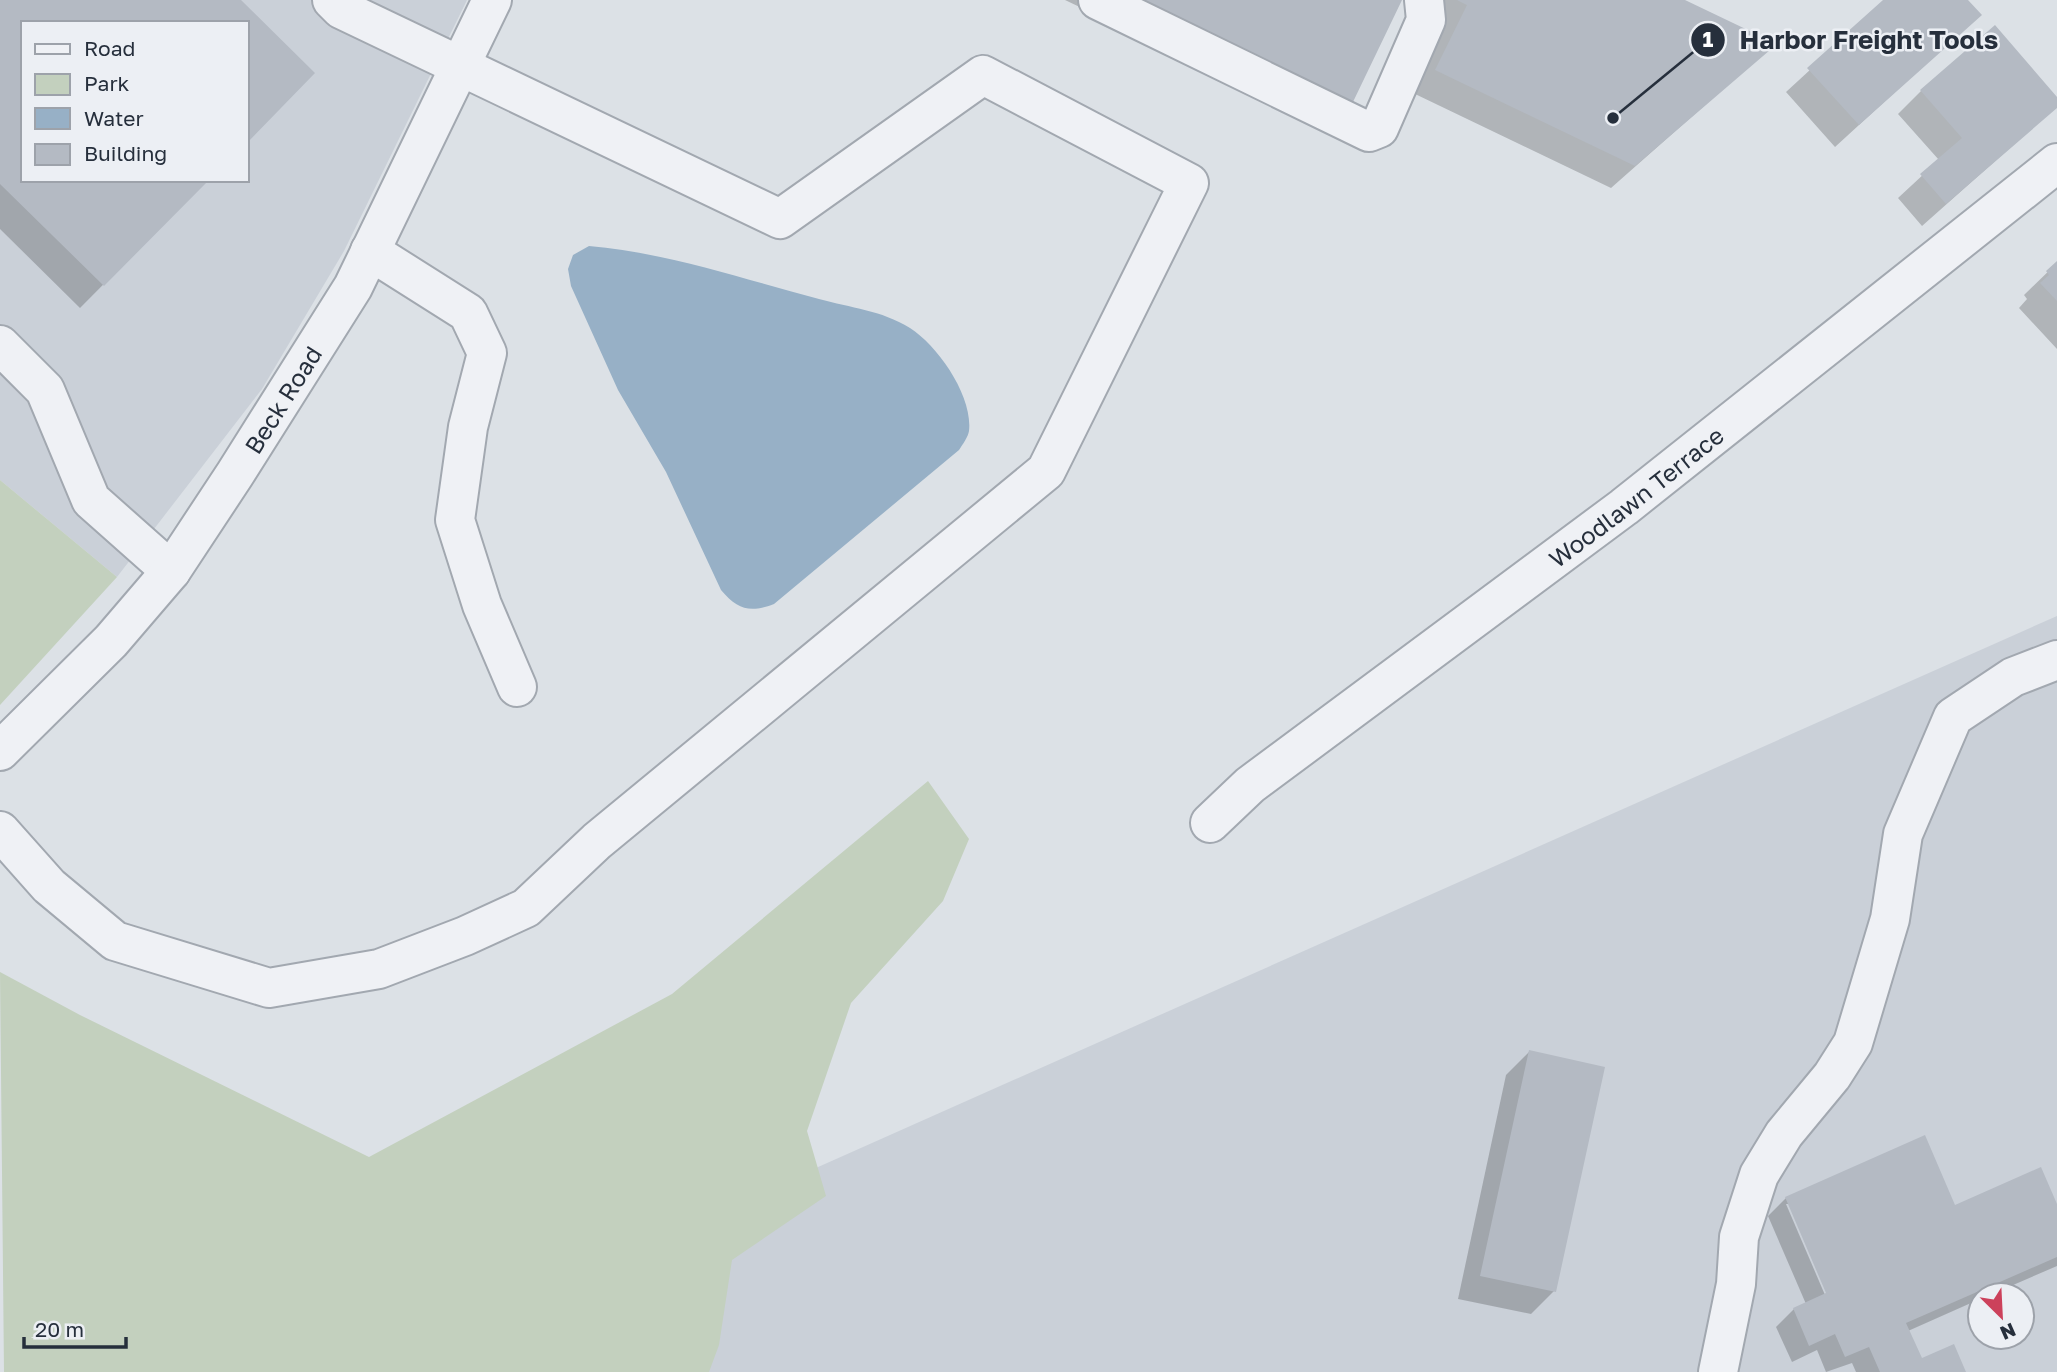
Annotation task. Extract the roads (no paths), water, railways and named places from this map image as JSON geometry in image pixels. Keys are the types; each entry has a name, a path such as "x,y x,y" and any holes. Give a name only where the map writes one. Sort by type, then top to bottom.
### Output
{"street":[{"path":"0,831 49,886 115,941 269,988 379,969 466,936 526,908 597,841 814,666 1046,471 1189,183 983,75 780,219 341,9 332,0"},
{"name":"Beck Road","path":"0,751 111,641 171,571 353,287 492,0"},
{"path":"1098,0 1369,132 1379,128 1426,20 1424,0"},
{"name":"Woodlawn Terrace","path":"1210,823 1250,785 1635,499 2057,163"},
{"path":"370,251 468,313 487,353 468,427 455,520 482,605 517,687"},
{"path":"0,345 45,390 91,500 171,571"},
{"path":"1718,1372 1736,1284 1739,1237 1759,1175 1784,1134 1832,1076 1853,1043 1890,919 1903,834 1953,717 2012,677 2057,660"}],"water":[{"path":"589,246 648,254 734,275 866,310 899,322 921,336 951,373 969,417 966,438 959,450 774,604 751,609 739,606 721,590 666,472 618,390 571,286 568,269 573,255"}],"place":[{"name":"Harbor Freight Tools","path":"1613,118"}]}
